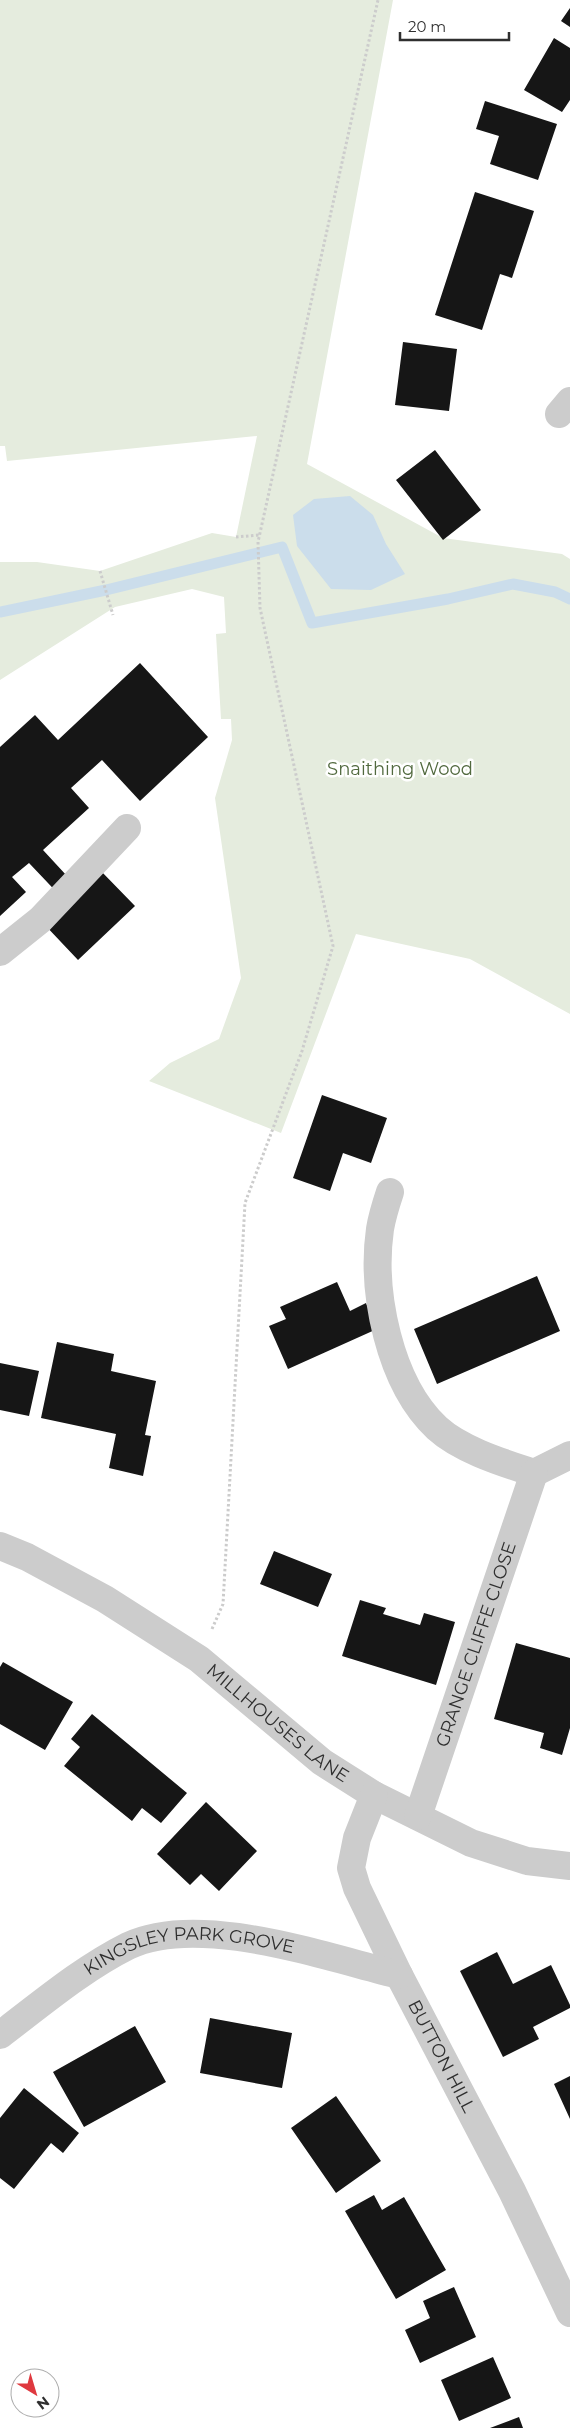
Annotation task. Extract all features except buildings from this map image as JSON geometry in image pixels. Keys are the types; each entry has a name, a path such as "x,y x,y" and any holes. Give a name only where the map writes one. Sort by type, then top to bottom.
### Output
{"street":[{"path":"0,952 40,920 127,828"},
{"path":"390,1192 380,1228 377,1275 383,1317 393,1355 417,1405 438,1429 483,1456 534,1473 570,1455"},
{"name":"GRANGE CLIFFE CLOSE","path":"418,1816 534,1473"},
{"name":"MILLHOUSES LANE","path":"0,1546 27,1557 105,1599 199,1659 322,1762 374,1795 470,1843 527,1861 570,1866"},
{"name":"BUTTON HILL","path":"374,1795 357,1838 351,1868 357,1888 399,1975 512,2191 570,2313"},
{"name":"KINGSLEY PARK GROVE","path":"0,2035 91,1968 129,1946 163,1936 201,1933 240,1938 399,1975"}],"path":[{"path":"199,1659 223,1604 245,1203 302,1051 333,946 260,608 258,542 378,0"},
{"path":"236,538 259,535"},
{"path":"100,571 113,615"}],"green space":[{"name":"Snaithing Wood","path":"0,0 393,0 307,464 443,538 562,554 570,559 570,1014 470,959 356,934 281,1133 149,1081 170,1063 219,1039 241,978 215,798 232,740 231,719 221,719 216,634 226,633 224,597 192,589 115,607 0,680 0,562 37,562 100,571 212,533 236,537 257,436 7,461 5,446 0,446"}],"water":[{"path":"350,496 373,515 386,544 405,574 371,590 331,589 297,546 293,515 314,499"}],"waterway":[{"path":"0,612 106,590 282,547 312,623 448,599 513,584 555,592 570,599"}]}
